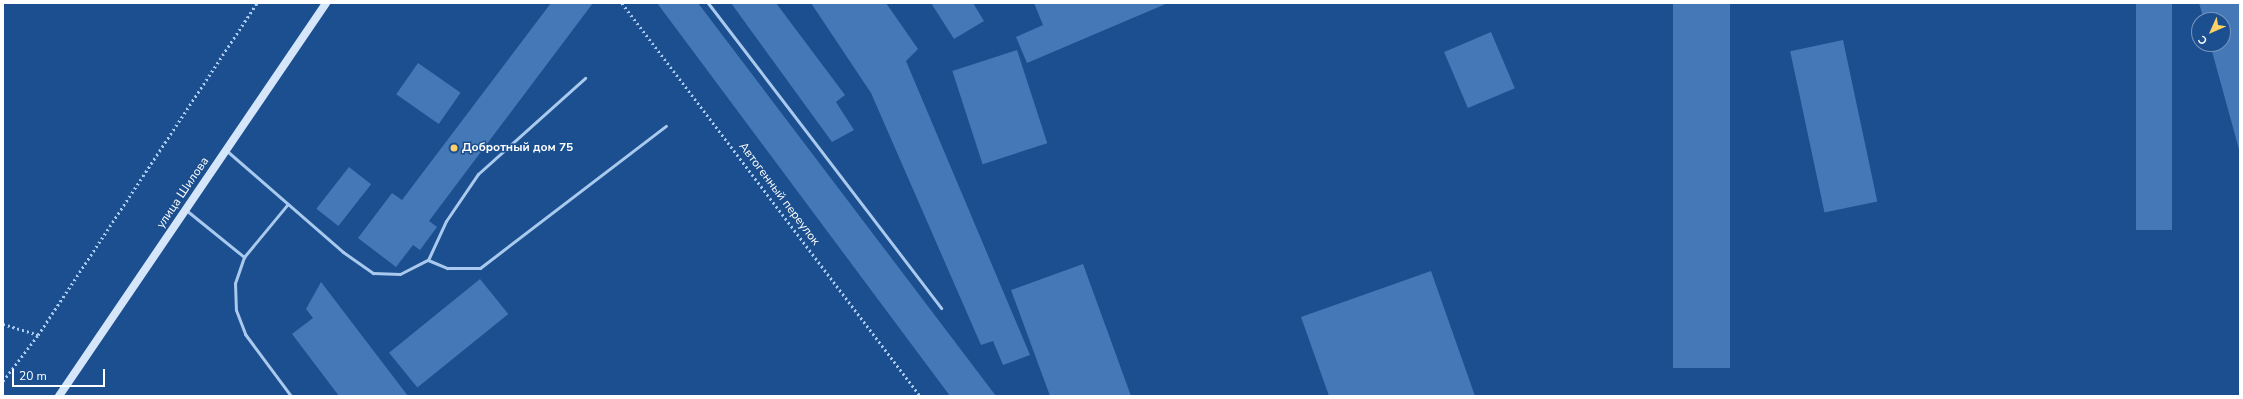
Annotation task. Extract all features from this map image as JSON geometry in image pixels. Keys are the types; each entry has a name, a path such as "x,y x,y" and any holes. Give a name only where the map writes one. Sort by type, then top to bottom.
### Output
{"main road":[{"name":"улица Шилова","path":"59,396 326,3"}],"lane":[{"path":"708,3 941,308"},
{"path":"226,150 287,205 373,273 400,274 428,260 446,220 478,174 585,78"},
{"path":"428,260 447,268 480,268 666,126"},
{"path":"287,205 244,257 235,283 236,310 245,334 291,396"},
{"path":"186,210 244,257"}],"path":[{"path":"3,381 38,335 258,3"},
{"name":"Автогенный переулок","path":"622,3 920,396"},
{"path":"3,324 38,335"}],"building":[{"path":"551,3 593,3 429,221 437,227 420,250 413,245 396,267 358,238 392,193 402,200"},
{"path":"657,3 698,3 996,396 950,396"},
{"path":"731,3 776,3 845,95 836,102 854,130 832,142"},
{"path":"811,3 886,3 918,49 906,61 1030,355 1003,365 993,341 981,345 871,93"},
{"path":"931,3 973,3 984,21 954,39"},
{"path":"1034,3 1168,3 1027,63 1016,37 1043,25"},
{"path":"1673,3 1730,3 1730,368 1673,368"},
{"path":"2136,3 2172,3 2172,230 2136,230"},
{"path":"2199,3 2240,3 2240,153 2212,52 2231,52 2231,12 2202,12"},
{"path":"1491,32 1515,88 1468,108 1444,52"},
{"path":"1843,40 1877,201 1824,213 1790,51"},
{"path":"1017,50 1047,143 983,164 952,71"},
{"path":"418,63 461,93 439,124 396,94"},
{"path":"349,167 371,184 338,226 316,209"},
{"path":"1083,264 1131,396 1050,396 1011,290"},
{"path":"1431,271 1475,396 1329,396 1301,317"},
{"path":"480,279 508,314 417,388 389,353"},
{"path":"321,282 408,396 339,396 292,334 313,318 306,309"}],"place":[{"name":"Добротный дом 75","path":"454,148"}]}
